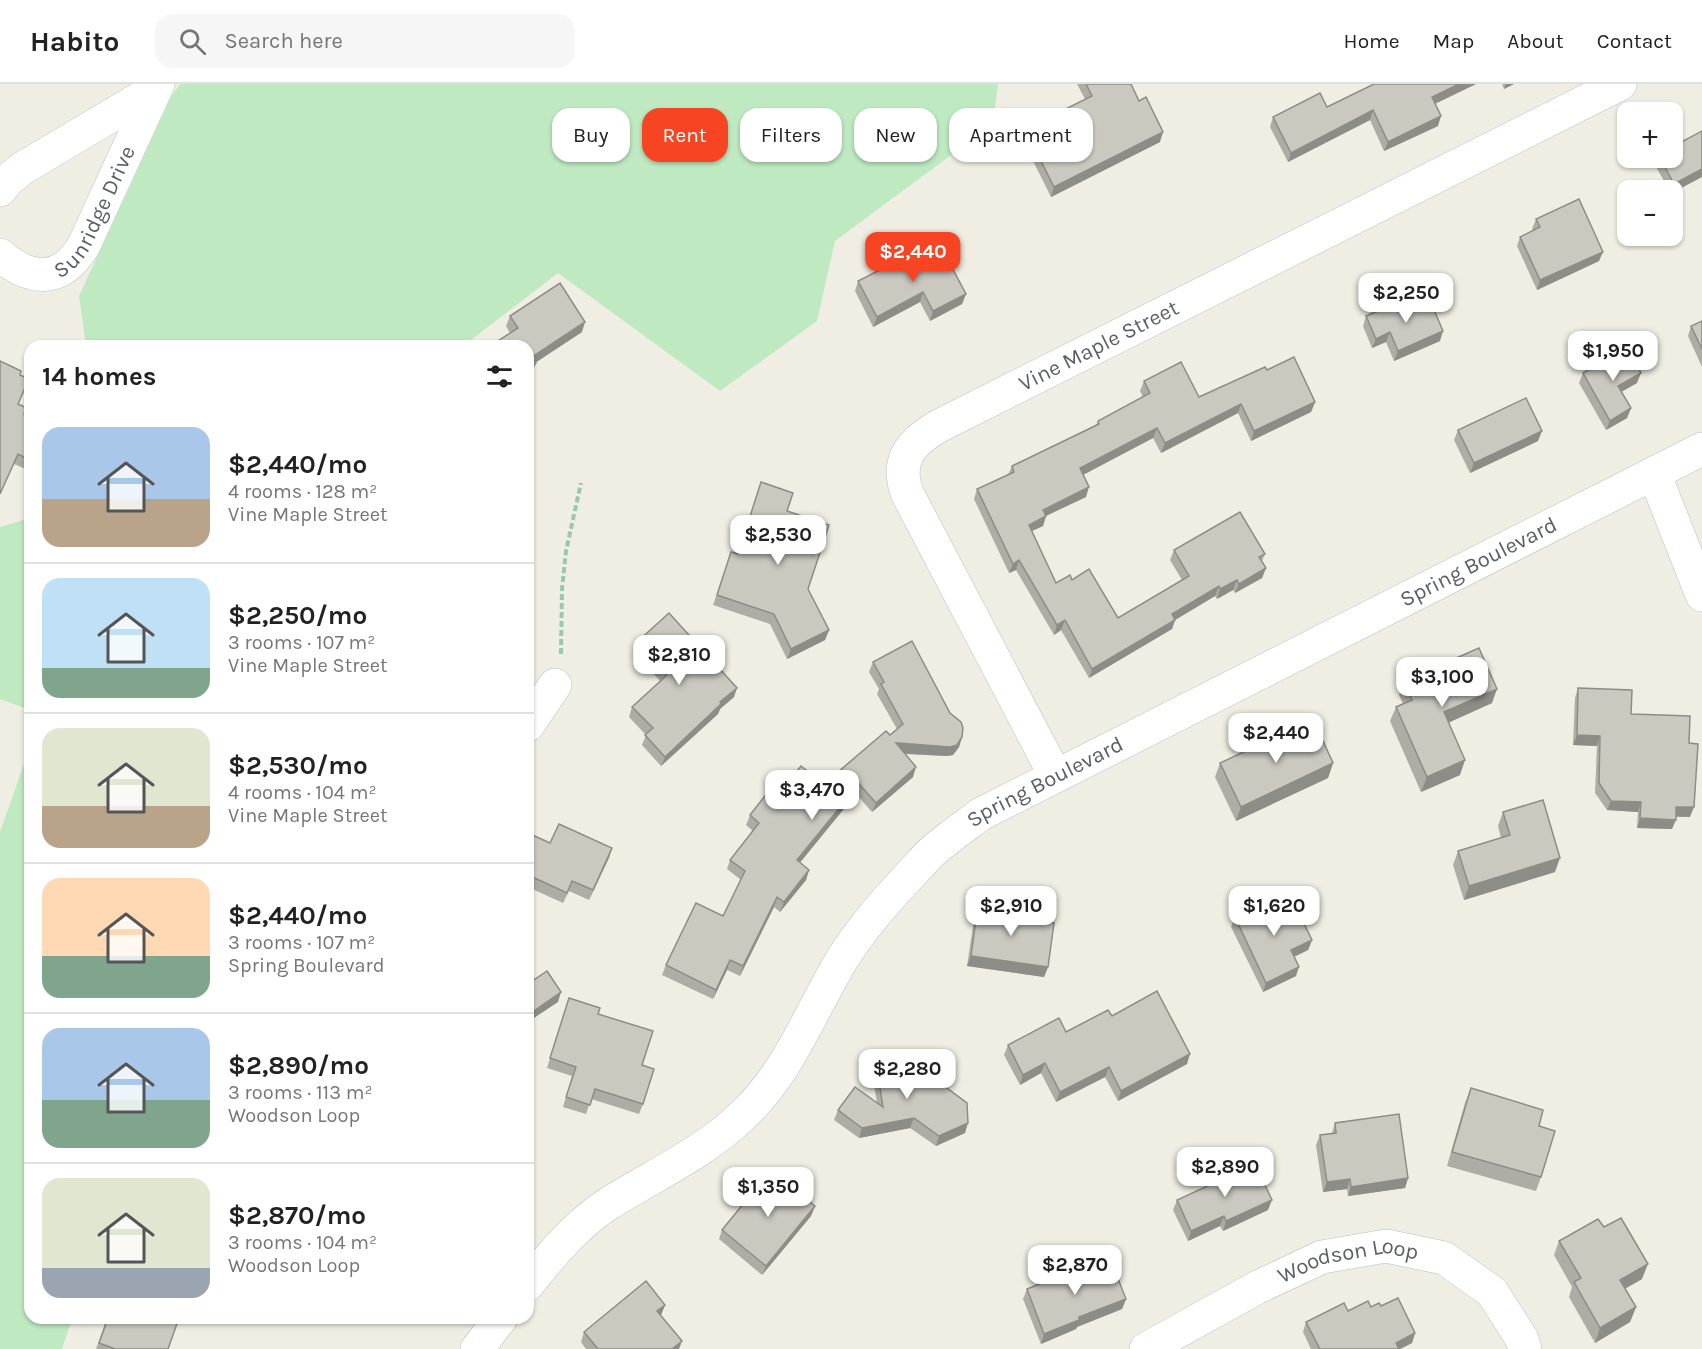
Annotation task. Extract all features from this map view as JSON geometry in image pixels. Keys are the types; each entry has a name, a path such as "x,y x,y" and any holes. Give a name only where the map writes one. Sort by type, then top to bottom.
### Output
{"street":[{"name":"Vine Maple Street","path":"1055,775 907,493 902,472 913,446 925,434 937,427 1620,84"},
{"name":"Sunridge Drive","path":"0,190 23,168 156,87"},
{"name":"Sunridge Drive","path":"0,255 19,269 43,275 66,268 73,261 84,245 156,87"},
{"name":"Spring Boulevard","path":"534,1262 606,1205 699,1149 741,1117 764,1093 788,1060 852,943 884,903 933,851 981,814 1702,449"},
{"path":"1654,473 1702,596"},
{"path":"534,716 555,685"},
{"name":"Woodson Loop","path":"1146,1349 1258,1287 1322,1257 1386,1246 1444,1258 1492,1292 1522,1339 1525,1349"},
{"path":"477,1349 496,1324"}],"path":[{"path":"555,685 560,663 562,589 566,551 581,483"}],"green space":[{"path":"180,84 998,84 995,108 949,108 949,157 835,241 817,321 720,391 558,273 471,340 85,340 79,296 171,97"},
{"path":"24,520 24,708 0,699 0,527"},
{"path":"24,764 24,1324 70,1324 62,1349 0,1349 0,832"}],"building":[{"path":"1086,84 1131,84 1139,101 1146,97 1163,132 1054,187 1042,162 1093,162 1093,108 1068,108 1092,96"},
{"path":"1374,84 1459,84 1432,97 1441,116 1388,142 1373,110 1291,153 1273,117 1320,93 1327,107"},
{"path":"1702,131 1702,169 1681,180 1672,180 1665,168 1683,168 1683,141"},
{"path":"1579,199 1603,252 1540,280 1520,237 1540,227 1536,219"},
{"path":"942,249 966,294 933,311 923,292 877,317 858,281 911,254 915,263"},
{"path":"560,283 585,322 534,356 534,340 499,340 518,328 510,316"},
{"path":"1429,298 1443,331 1398,351 1390,332 1376,339 1366,316 1394,304 1398,312"},
{"path":"1702,321 1702,349 1691,326"},
{"path":"1627,348 1641,373 1618,386 1631,408 1610,421 1583,373"},
{"path":"1294,357 1315,402 1254,431 1241,404 1165,443 1157,428 1080,468 1089,487 1043,510 1046,516 1029,525 1056,583 1070,575 1072,580 1089,569 1118,618 1189,576 1174,550 1240,512 1265,554 1259,557 1266,568 1239,584 1237,580 1220,589 1219,586 1172,614 1175,620 1092,669 1065,620 1057,625 1019,560 1013,564 977,489 1014,472 1012,466 1099,424 1098,421 1150,393 1144,381 1181,362 1199,397 1265,367 1267,370"},
{"path":"0,361 21,371 20,375 24,377 24,390 18,404 24,407 24,457 18,454 0,494"},
{"path":"1526,398 1542,431 1474,463 1458,430"},
{"path":"761,482 793,493 787,511 829,525 808,589 829,630 791,649 774,614 717,595 731,552 738,554"},
{"path":"669,613 737,688 665,757 645,735 653,728 632,707 667,675 637,642"},
{"path":"912,641 950,713 961,722 962,737 957,745 950,747 896,743 916,767 876,803 859,784 797,860 809,870 784,902 777,897 743,966 730,960 716,990 666,965 696,903 723,916 745,871 730,860 759,823 750,815 776,782 783,788 801,766 824,784 886,731 890,735 903,724 881,684 884,682 873,662"},
{"path":"1479,648 1497,689 1444,712 1465,760 1427,777 1396,707 1412,700 1404,681"},
{"path":"1578,688 1632,690 1631,714 1690,716 1689,743 1698,744 1694,807 1676,807 1676,820 1640,818 1641,802 1611,801 1599,783 1600,736 1577,735"},
{"path":"1307,722 1312,733 1318,730 1333,763 1241,807 1220,763"},
{"path":"1543,800 1560,858 1469,886 1458,851 1510,835 1503,812"},
{"path":"559,824 612,848 593,890 572,881 567,893 534,878 534,836 550,843"},
{"path":"1292,899 1312,940 1291,950 1299,967 1266,983 1235,917 1267,901 1271,909"},
{"path":"978,904 1015,909 1014,917 1054,923 1048,967 971,956"},
{"path":"547,971 561,992 534,1011 534,980"},
{"path":"1157,991 1190,1054 1121,1091 1109,1067 1060,1092 1045,1063 1023,1075 1008,1045 1059,1018 1066,1032 1108,1010 1112,1016"},
{"path":"569,998 600,1008 598,1014 653,1031 642,1065 654,1069 643,1104 595,1089 590,1105 566,1097 576,1067 550,1058"},
{"path":"912,1057 913,1063 967,1103 968,1123 939,1136 914,1118 862,1128 838,1110 855,1087 883,1107 876,1063"},
{"path":"1471,1088 1543,1110 1539,1126 1555,1131 1541,1177 1452,1152"},
{"path":"1399,1114 1408,1178 1351,1187 1350,1179 1327,1182 1320,1135 1336,1133 1335,1123"},
{"path":"1255,1164 1272,1200 1226,1221 1224,1216 1191,1231 1177,1200"},
{"path":"771,1170 815,1206 766,1266 722,1230"},
{"path":"1621,1218 1648,1264 1620,1280 1636,1307 1600,1328 1574,1282 1581,1278 1559,1241 1598,1219 1604,1227"},
{"path":"1111,1261 1126,1299 1079,1317 1079,1320 1044,1334 1027,1289 1072,1271 1074,1276"},
{"path":"646,1281 665,1305 657,1311 682,1341 672,1349 598,1349 584,1332"},
{"path":"1398,1298 1415,1333 1396,1343 1399,1349 1320,1349 1306,1322 1344,1303 1348,1311 1368,1301 1371,1307 1379,1303 1381,1306"},
{"path":"106,1324 177,1324 168,1349 115,1349 99,1343"}]}
